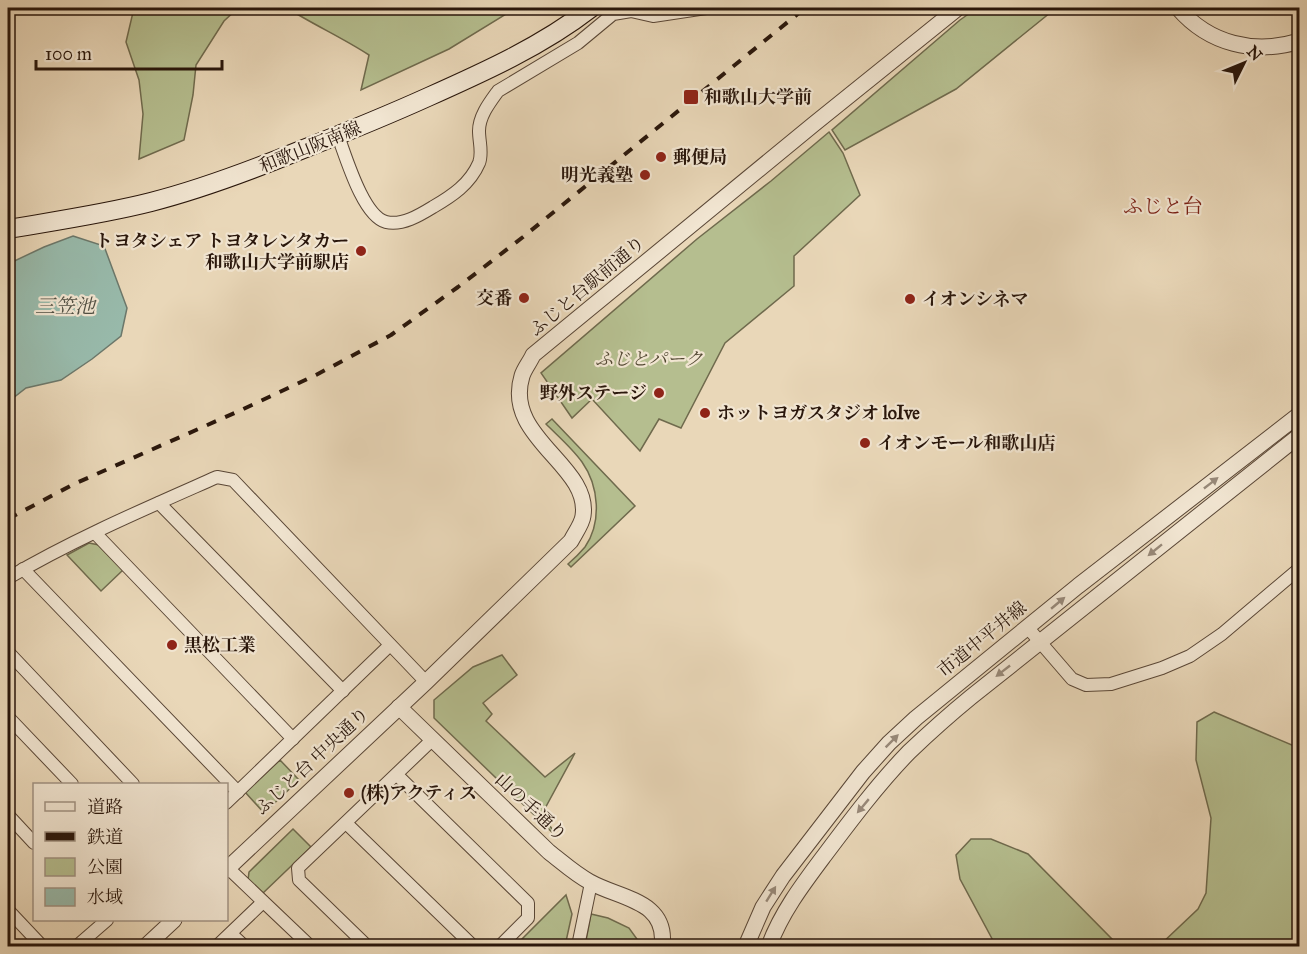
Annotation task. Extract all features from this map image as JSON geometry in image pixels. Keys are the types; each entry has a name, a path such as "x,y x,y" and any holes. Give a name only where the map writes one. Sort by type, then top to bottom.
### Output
{"main road":[{"name":"和歌山阪南線","path":"8,229 87,216 150,202 258,167 382,118 471,78 527,50 591,8"}],"street":[{"path":"338,136 359,191 373,213 384,222 398,223 407,220 447,199 465,185 474,173 480,160 479,129 483,115 498,91 578,43 617,11 656,12 706,8"},
{"name":"ふじと台駅前通り","path":"426,682 572,541 583,518 583,499 570,476 538,438 525,418 519,396 522,375 533,356 796,138 958,8"},
{"path":"1178,8 1199,28 1220,39 1239,45 1269,48 1299,41"},
{"name":"市道中平井線","path":"746,946 763,908 783,876 863,772 889,743 916,718 1078,586 1299,414"},
{"name":"市道中平井線","path":"769,946 785,913 801,888 853,817 907,754 971,697 1299,435"},
{"path":"8,578 95,533 218,477 233,480 426,682 399,706"},
{"path":"159,503 343,691"},
{"path":"95,533 293,739"},
{"path":"1028,628 1072,679 1086,685 1111,684 1162,668 1190,656 1222,634 1299,568"},
{"path":"23,569 238,792"},
{"path":"228,801 390,645"},
{"path":"8,652 132,783"},
{"name":"山の手通り","path":"399,706 549,852 591,883 637,901 648,908 657,917 664,934 662,946"},
{"name":"ふじと台 中央通り","path":"228,868 399,706"},
{"path":"8,717 71,783"},
{"path":"367,946 299,880 298,868 432,740"},
{"path":"397,775 528,903 528,918 500,946"},
{"path":"8,815 33,842"},
{"path":"346,823 473,946"},
{"path":"228,870 310,946"},
{"path":"578,946 591,883"},
{"path":"217,946 263,902"},
{"path":"8,910 42,946"},
{"path":"77,946 106,921"},
{"path":"146,946 173,921"},
{"path":"231,934 244,946"}],"green space":[{"path":"134,8 238,8 224,21 196,65 184,140 139,159 143,114 139,80 126,42"},
{"path":"287,8 516,8 449,49 361,90 369,55"},
{"path":"977,8 1056,8 956,89 845,150 832,130"},
{"name":"ふじとパーク","path":"829,132 843,153 860,195 794,256 794,286 725,343 681,428 659,419 640,451 592,399 572,418 541,373 697,239"},
{"path":"552,419 635,506 571,567 568,564 585,547 594,527 595,493 582,462 546,424"},
{"path":"89,543 99,545 123,570 101,591 67,555"},
{"path":"502,655 517,675 483,703 492,714 486,721 545,777 575,753 542,814 558,838 434,718 434,700 473,667"},
{"path":"1214,712 1299,748 1299,946 1159,946 1198,909 1206,893 1211,818 1196,760 1197,722"},
{"path":"280,760 299,780 264,813 245,792"},
{"path":"293,829 311,847 262,894 248,880 249,872"},
{"path":"971,839 991,839 1028,854 1114,941 1155,946 996,946 960,879 956,855"},
{"path":"566,895 572,914 565,946 515,946"},
{"path":"591,914 608,918 629,928 642,946 585,946"}],"water":[{"name":"三笠池","path":"73,236 104,246 127,308 121,336 61,380 26,388 8,402 8,264"}],"railway":[{"path":"8,519 74,484 316,375 391,335 523,237 805,8"}],"place":[{"name":"和歌山大学前","path":"691,97"},
{"name":"郵便局","path":"661,157"},
{"name":"明光義塾","path":"645,175"},
{"name":"トヨタシェア トヨタレンタカー 和歌山大学前駅店","path":"361,251"},
{"name":"交番","path":"524,298"},
{"name":"イオンシネマ","path":"910,299"},
{"name":"野外ステージ","path":"659,393"},
{"name":"ホットヨガスタジオ loIve","path":"705,413"},
{"name":"イオンモール和歌山店","path":"865,443"},
{"name":"黒松工業","path":"172,645"},
{"name":"(株)アクティス","path":"349,793"}],"district":[{"name":"ふじと台","path":"1163,206"}]}
